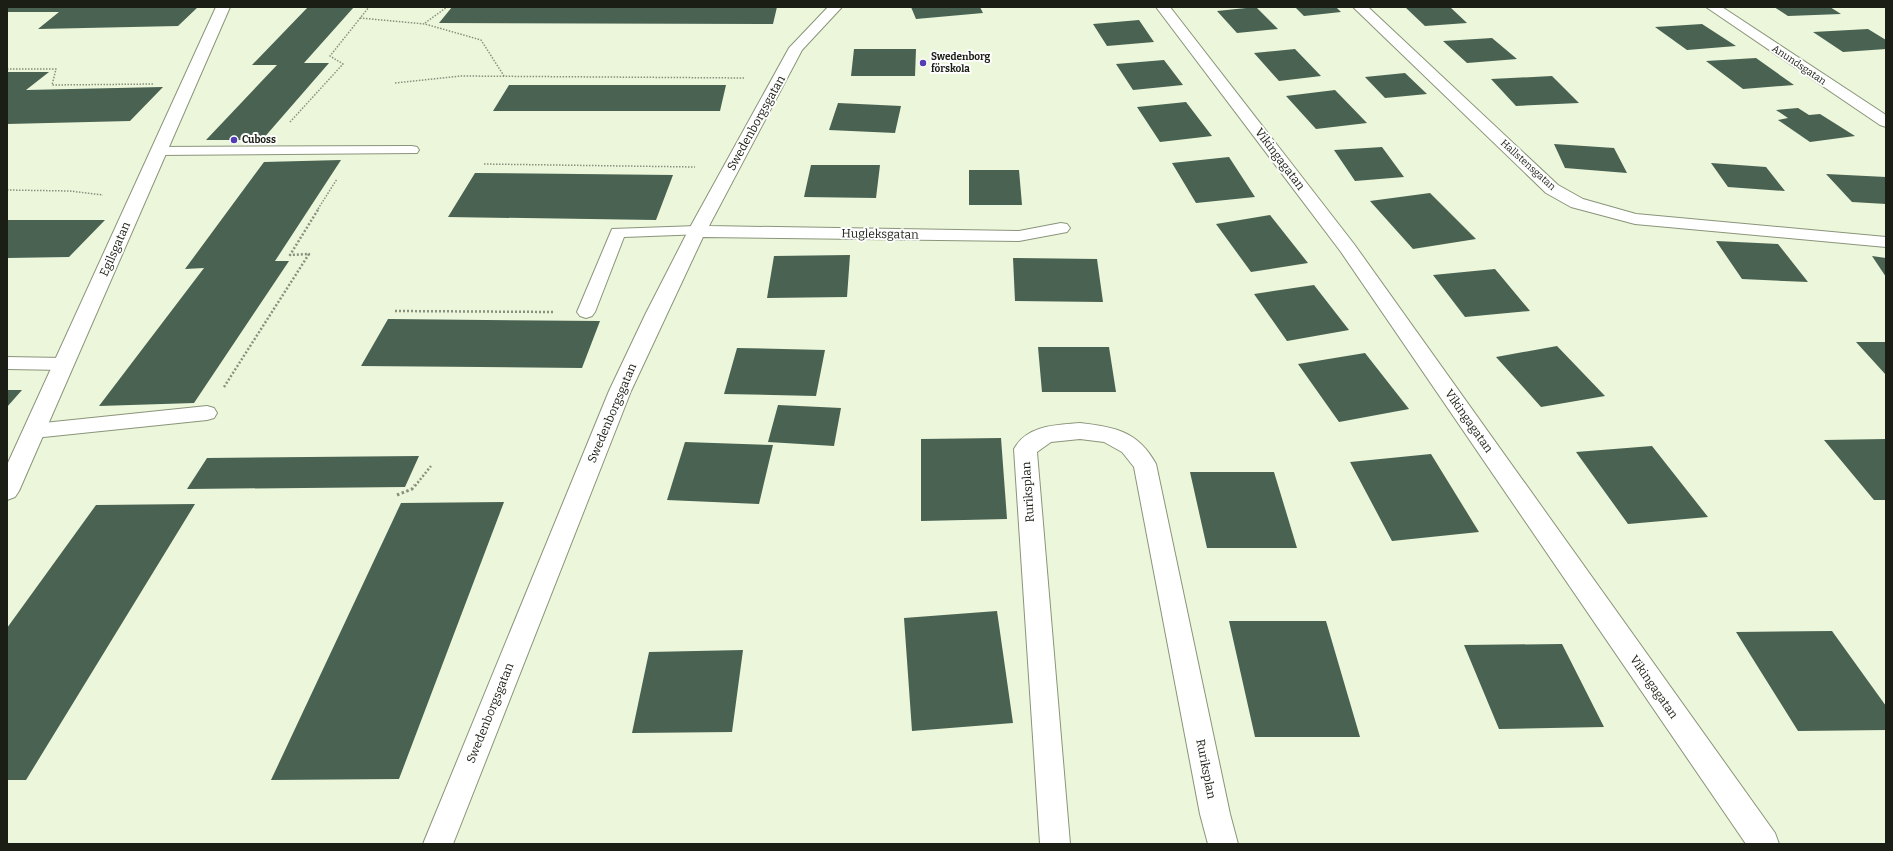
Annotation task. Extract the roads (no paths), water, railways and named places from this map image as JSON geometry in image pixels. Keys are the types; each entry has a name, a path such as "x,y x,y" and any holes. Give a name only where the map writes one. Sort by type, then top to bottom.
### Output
{"street":[{"name":"Egilsgatan","path":"7,491 223,7"},
{"name":"Swedenborgsgatan","path":"438,844 627,373 697,231 796,48 835,7"},
{"name":"Vikingagatan","path":"1163,7 1348,248 1764,844"},
{"name":"Hallstensgatan","path":"1360,7 1552,189 1577,203 1635,219 1886,242"},
{"name":"Anundsgatan","path":"1713,7 1886,122"},
{"name":"Hugleksgatan","path":"697,231 1019,236 1061,228"},
{"name":"Ruriksplan","path":"1055,844 1025,448 1046,434 1080,431 1109,434 1130,446 1145,464 1215,814 1223,844"}],"lane":[{"path":"158,151 412,150"},
{"path":"586,312 618,232 697,231"},
{"path":"7,363 64,364"},
{"path":"34,431 207,413"}],"place":[{"name":"Swedenborg förskola","path":"923,63"},
{"name":"Cuboss","path":"234,140"}]}
